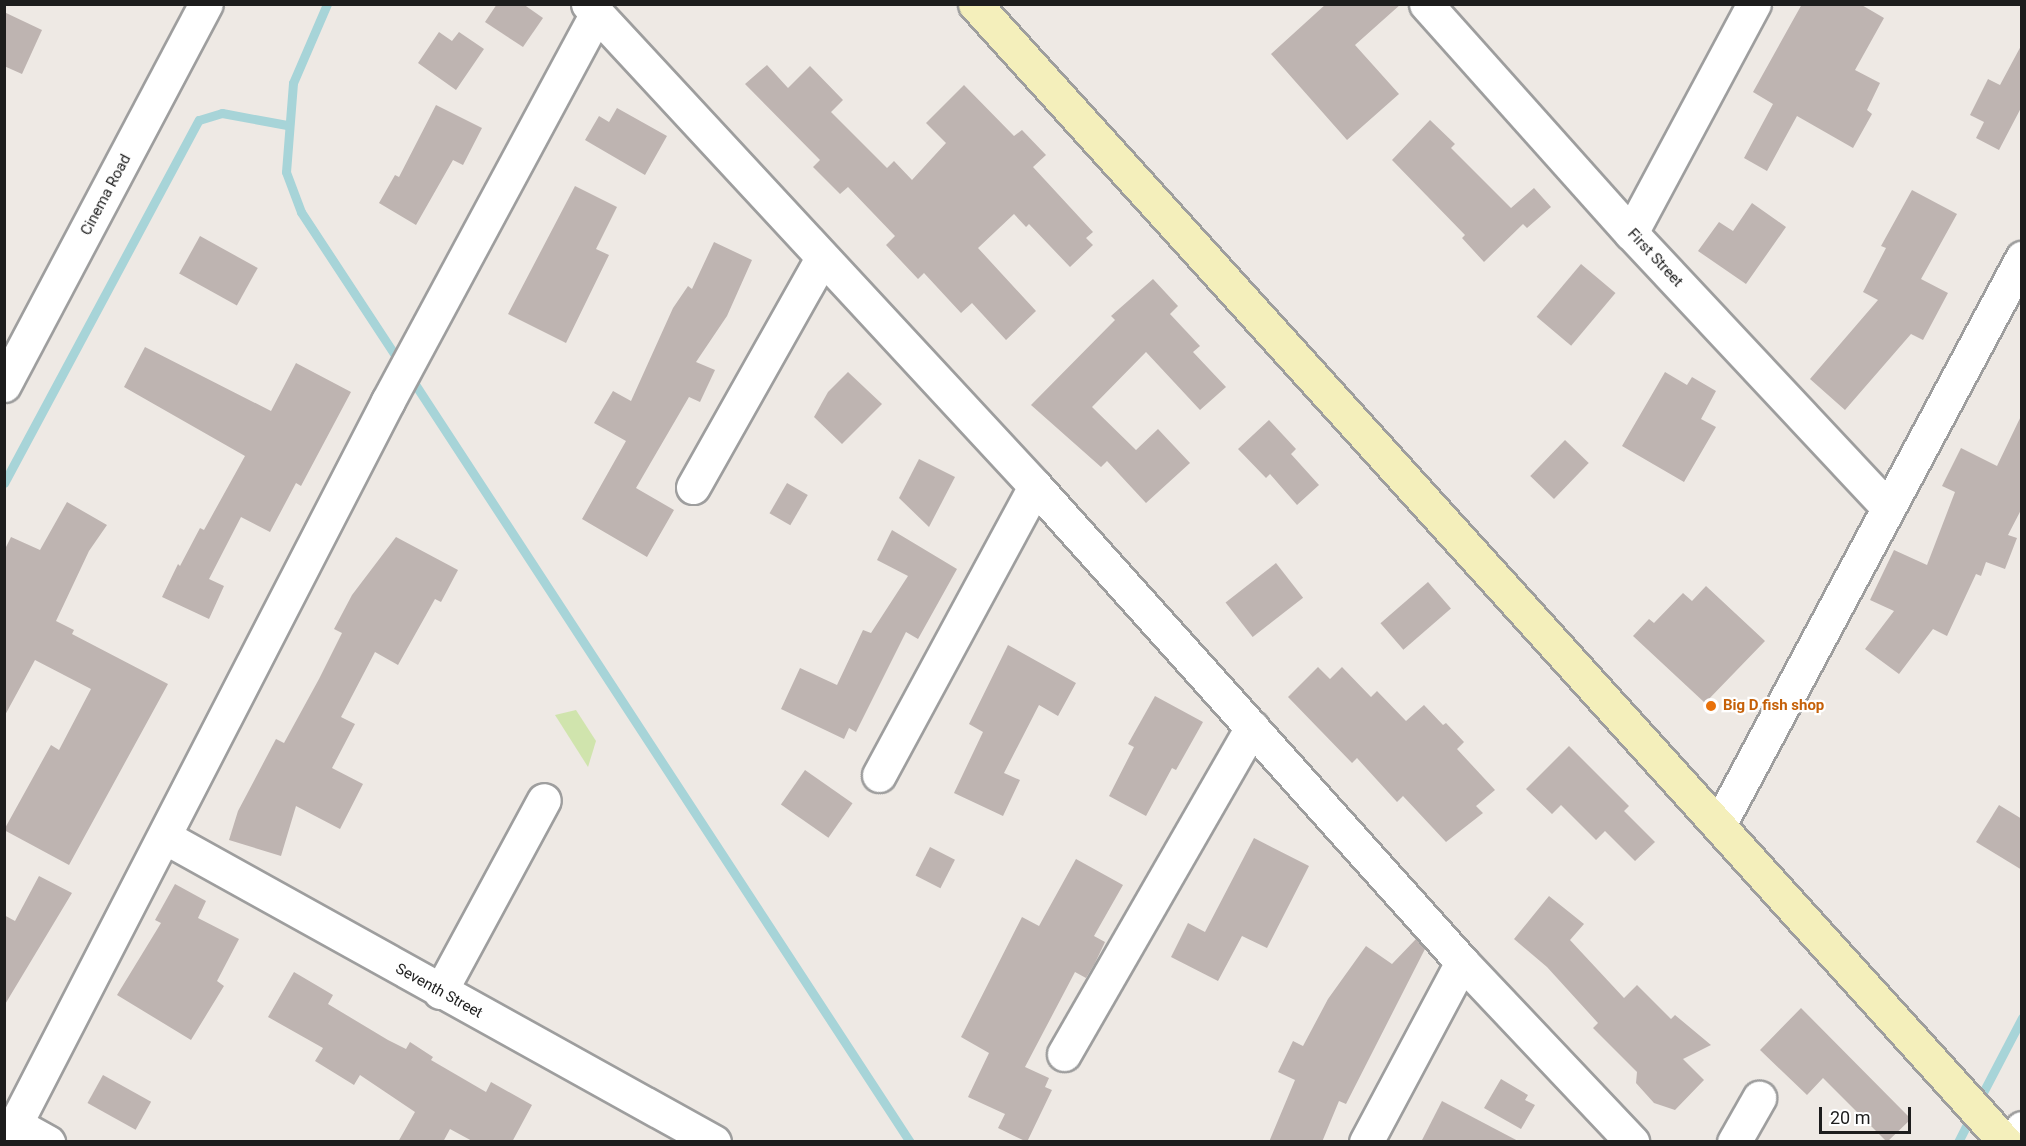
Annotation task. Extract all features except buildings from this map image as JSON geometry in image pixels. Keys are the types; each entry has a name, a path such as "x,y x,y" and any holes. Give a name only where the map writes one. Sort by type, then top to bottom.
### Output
{"main road":[{"path":"975,4 1720,823 2005,1142"}],"street":[{"name":"Cinema Road","path":"4,386 206,4"},
{"name":"First Street","path":"1426,4 1631,233 1888,508"},
{"path":"1631,233 1754,4"},
{"path":"48,1142 11,1133 592,9 1035,486 1462,962 1632,1142"},
{"path":"693,487 822,258"},
{"path":"1720,823 2022,258"},
{"path":"879,775 1035,486"},
{"path":"1064,1054 1252,727"},
{"path":"440,992 544,800"},
{"name":"Seventh Street","path":"165,837 440,992 714,1142"},
{"path":"1366,1142 1462,962"},
{"path":"1734,1142 1759,1098"},
{"path":"2014,1142 2022,1128"}],"green space":[{"path":"576,710 596,741 588,767 555,715"}],"waterway":[{"path":"327,4 293,83 286,172 301,212 401,364"},
{"path":"4,483 199,120 222,113 287,125"},
{"path":"409,375 910,1142"},
{"path":"1978,1102 2022,1018"},
{"path":"1958,1142 1972,1114"}],"place":[{"name":"Big D fish shop","path":"1711,706"}]}
